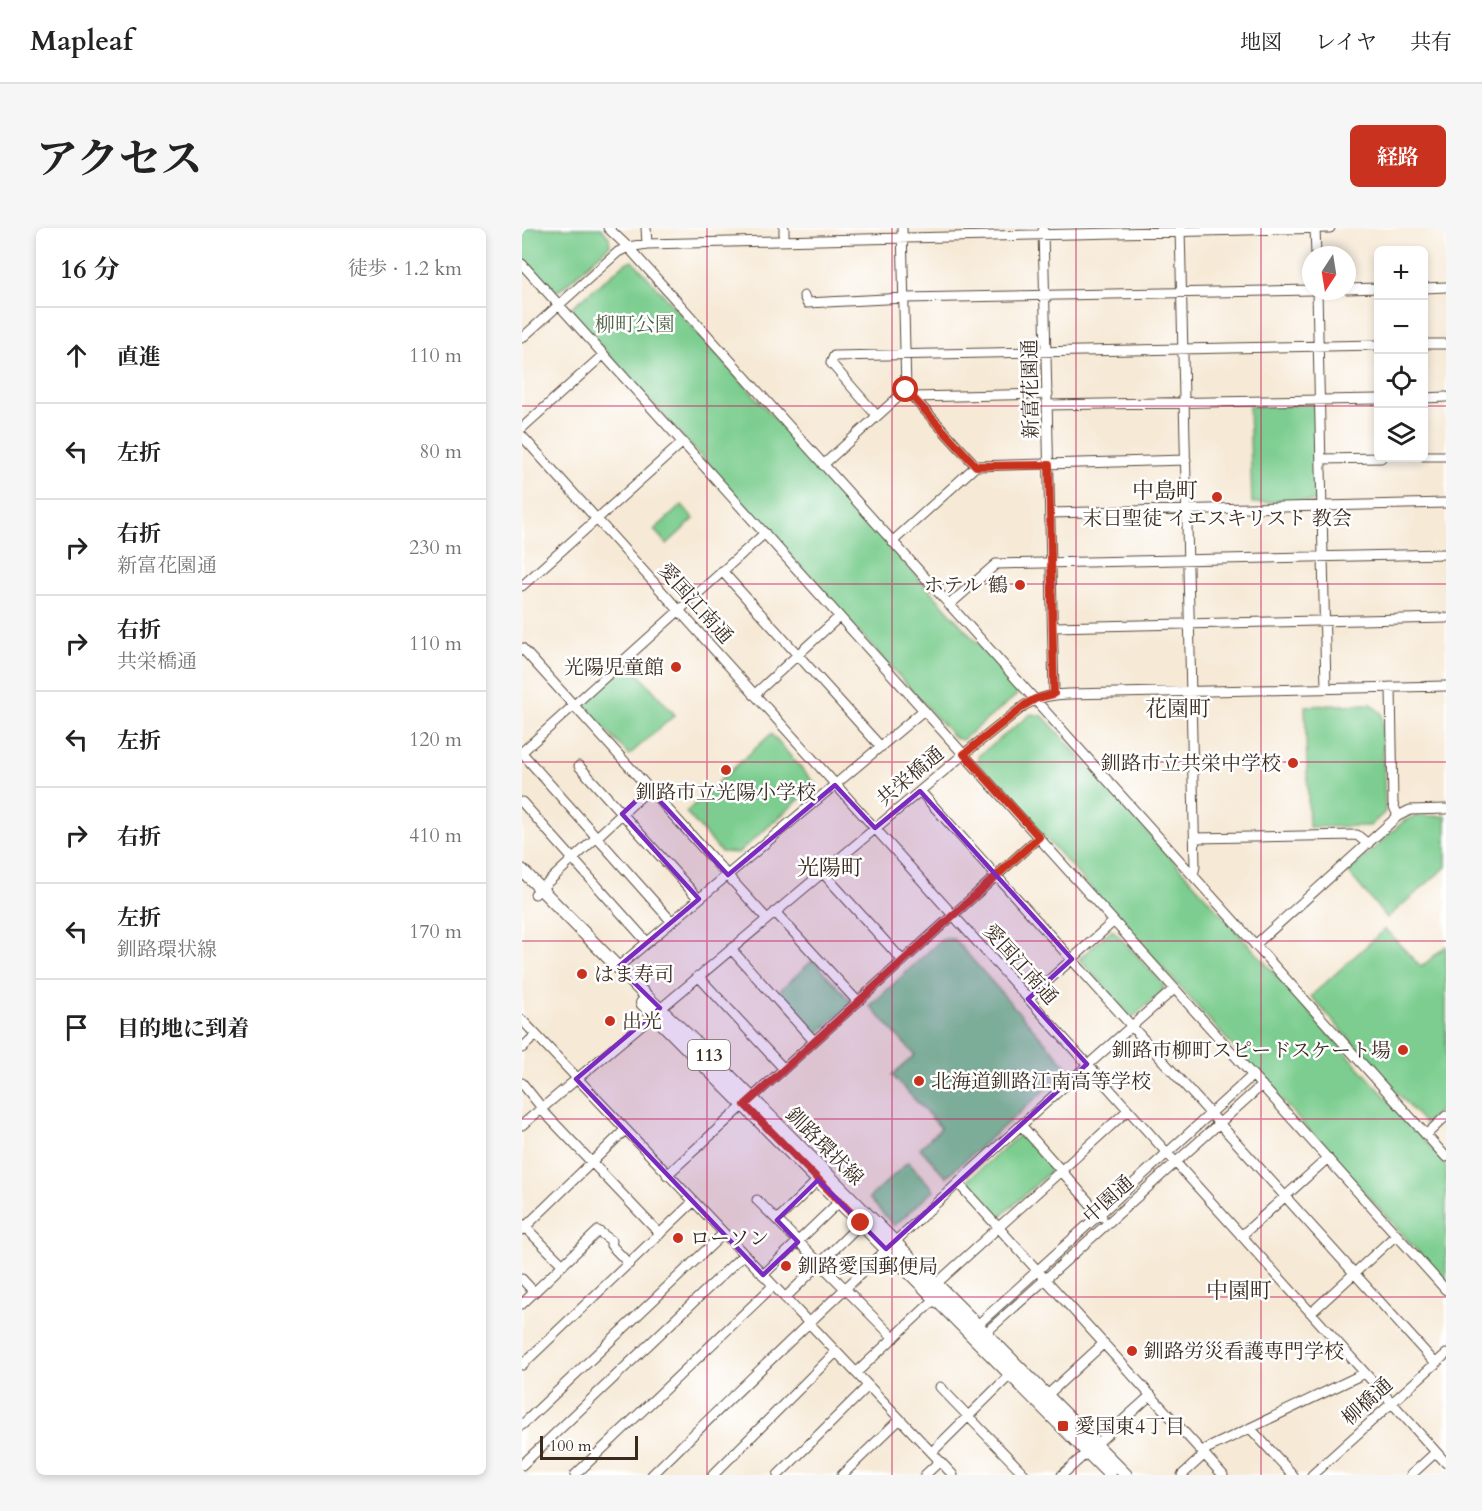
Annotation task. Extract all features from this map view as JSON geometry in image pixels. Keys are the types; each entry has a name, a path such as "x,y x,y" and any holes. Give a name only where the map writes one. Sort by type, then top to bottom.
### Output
{"main road":[{"name":"釧路環状線","path":"522,870 538,891 890,1245 935,1299 977,1333 1092,1449 1126,1475"},
{"name":"釧路環状線","path":"522,881 538,891 618,967 657,1011"},
{"name":"釧路環状線","path":"748,1102 818,1180 861,1223 936,1284 1011,1374 1043,1399"},
{"name":"釧路環状線","path":"1092,1449 1110,1475"}],"street":[{"path":"608,228 628,247 1446,1157"},
{"path":"646,228 646,244"},
{"path":"784,228 784,241"},
{"path":"1314,228 1315,246"},
{"path":"522,338 618,252 628,247 646,244 784,241 903,233 1330,228"},
{"path":"1180,230 1195,866 1193,875"},
{"name":"新富花園通","path":"1043,231 1054,694"},
{"path":"903,233 906,355 910,393 976,466"},
{"path":"522,264 1446,1290"},
{"path":"1428,288 1446,287"},
{"path":"1356,289 1374,288"},
{"path":"804,296 807,303 905,298 1302,290"},
{"path":"1317,300 1326,688"},
{"path":"1428,344 1446,344"},
{"path":"877,416 831,363 834,356 1374,345"},
{"path":"522,428 603,355"},
{"path":"823,465 877,416 910,393 1048,394"},
{"path":"1428,398 1446,397"},
{"path":"1048,405 1374,399"},
{"name":"愛国江南通","path":"522,436 1446,1463"},
{"path":"522,586 683,442"},
{"path":"1428,456 1446,456"},
{"path":"1321,459 1374,458"},
{"path":"892,542 976,466 1186,460"},
{"path":"1050,513 1446,503"},
{"path":"672,922 522,753 765,533"},
{"path":"949,605 996,564 1446,554"},
{"path":"722,572 881,747"},
{"path":"754,694 839,617"},
{"path":"1053,627 1446,618"},
{"path":"522,648 767,919"},
{"name":"共栄橋通","path":"522,1125 920,790 1035,699 1054,694 1446,686"},
{"path":"1391,687 1393,804 1398,816"},
{"path":"618,967 924,711"},
{"path":"579,766 699,899"},
{"path":"538,891 649,789"},
{"path":"920,790 1436,1364"},
{"path":"522,802 648,942"},
{"path":"1256,945 1398,816 1410,810 1446,809"},
{"path":"1194,838 1357,835 1368,844"},
{"path":"667,1175 1039,837"},
{"path":"823,873 903,961"},
{"path":"775,912 858,1002"},
{"path":"1028,999 1114,921"},
{"path":"731,949 814,1041"},
{"path":"698,976 784,1069"},
{"path":"652,1475 890,1245 1087,1064 1174,988"},
{"path":"522,1020 742,1255 953,1475"},
{"path":"522,1048 536,1035"},
{"name":"中園通","path":"977,1333 1038,1270 1253,1075"},
{"path":"522,1083 591,1163 660,1234"},
{"name":"中園通","path":"977,1333 1046,1279 1262,1085"},
{"path":"936,1284 1128,1110"},
{"path":"1426,1135 1446,1116"},
{"path":"1021,1125 1108,1223"},
{"path":"562,1265 523,1227 625,1130"},
{"path":"1241,1236 1328,1158"},
{"path":"777,1220 818,1180"},
{"path":"958,1183 1223,1475"},
{"path":"757,1200 894,1338"},
{"path":"763,1275 840,1201"},
{"path":"522,1365 693,1202"},
{"path":"785,1298 861,1223"},
{"path":"522,1304 598,1231 612,1241 611,1245 629,1264"},
{"path":"522,1425 723,1234"},
{"path":"1311,1313 1396,1234"},
{"path":"522,1465 742,1255"},
{"path":"522,1279 534,1292"},
{"path":"575,1475 773,1286"},
{"path":"856,1373 935,1299"},
{"path":"1043,1399 1104,1343"},
{"path":"713,1475 836,1352"},
{"name":"柳橋通","path":"1312,1475 1446,1354"},
{"path":"1182,1475 1203,1453 1365,1373"},
{"path":"932,1452 1011,1374"},
{"path":"778,1475 868,1386"},
{"path":"940,1387 1025,1475"},
{"path":"1062,1475 1151,1395"},
{"path":"842,1475 900,1419"},
{"path":"1250,1428 1293,1475"},
{"path":"1410,1475 1436,1452"},
{"path":"926,1475 940,1461"}],"highlighted area":[{"path":"835,785 875,828 920,791 1072,959 1028,999 1087,1064 886,1249 818,1180 777,1220 798,1242 763,1275 576,1079 660,1008 618,967 699,899 622,814 649,789 728,875"}],"green space":[{"name":"柳町公園","path":"522,228 601,228 609,237 610,245 560,290 552,291 522,257"},
{"name":"柳町公園","path":"633,261 1016,686 1017,695 962,740 955,738 570,312 571,308 627,262"},
{"path":"1315,404 1318,501 1252,503 1249,406"},
{"path":"682,505 694,519 667,544 654,530"},
{"path":"629,663 675,715 629,755 585,708 586,701"},
{"path":"1371,704 1382,714 1385,812 1370,826 1309,827 1305,706"},
{"path":"1031,714 1043,716 1446,1164 1446,1283 978,763 978,756"},
{"path":"771,734 816,785 738,853 721,852 686,812"},
{"path":"1415,816 1446,816 1446,867 1387,918 1348,872 1404,821"},
{"name":"釧路市柳町スピードスケート場","path":"1385,929 1421,967 1446,946 1446,1104 1425,1124 1311,996"},
{"path":"1110,931 1114,931 1164,985 1163,991 1132,1018 1079,959"},
{"path":"943,938 954,939 1069,1069 946,1177 920,1148 941,1128 892,1075 915,1055 870,1006"},
{"path":"813,960 852,1003 817,1034 811,1033 776,994"},
{"path":"1020,1134 1024,1134 1053,1169 999,1218 968,1184 969,1179"},
{"path":"908,1162 934,1190 894,1226 869,1198"}],"place":[{"name":"末日聖徒 イエスキリスト 教会","path":"1217,497"},
{"name":"ホテル 鶴","path":"1020,585"},
{"name":"光陽児童館","path":"676,667"},
{"name":"釧路市立共栄中学校","path":"1293,763"},
{"name":"釧路市立光陽小学校","path":"726,770"},
{"name":"はま寿司","path":"582,974"},
{"name":"出光","path":"610,1021"},
{"name":"釧路市柳町スピードスケート場","path":"1403,1050"},
{"name":"北海道釧路江南高等学校","path":"919,1081"},
{"name":"ローソン","path":"678,1238"},
{"name":"釧路愛国郵便局","path":"786,1266"},
{"name":"釧路労災看護専門学校","path":"1132,1351"},
{"name":"愛国東4丁目","path":"1063,1426"}],"district":[{"name":"中島町","path":"1165,490"},
{"name":"花園町","path":"1178,708"},
{"name":"光陽町","path":"830,867"},
{"name":"中園町","path":"1239,1290"}],"route":[{"path":"861,1223 745,1105 1039,837 964,754 1025,705 1035,699 1054,694 1049,465 976,466 906,390"}]}
